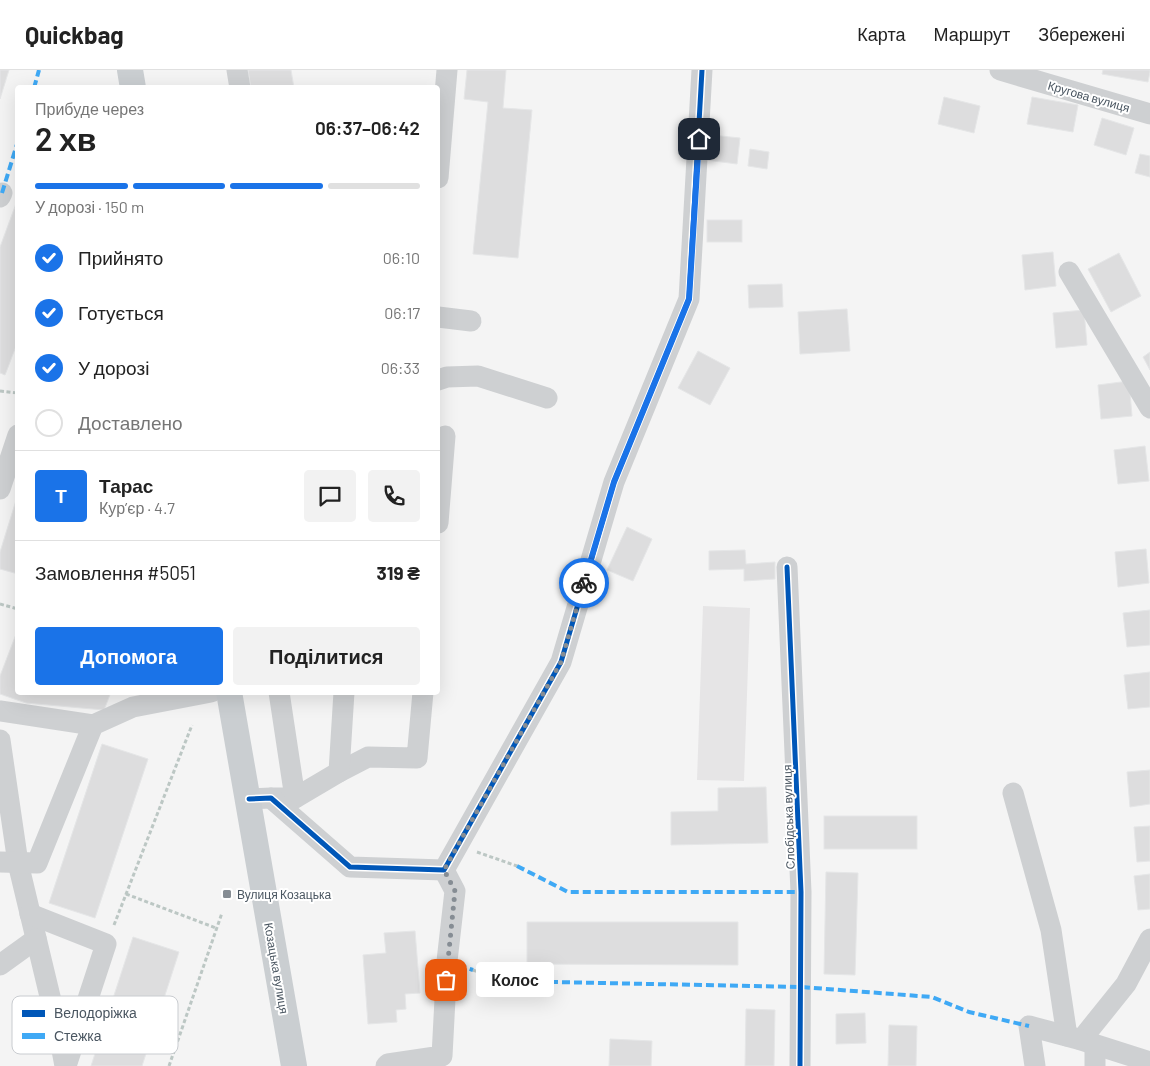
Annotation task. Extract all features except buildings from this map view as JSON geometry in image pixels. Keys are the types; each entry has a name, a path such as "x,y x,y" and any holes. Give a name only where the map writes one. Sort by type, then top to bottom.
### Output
{"main road":[{"path":"130,70 132,85"},
{"name":"Козацька вулиця","path":"230,695 260,798 294,1066"}],"street":[{"path":"237,70 240,85"},
{"path":"440,154 447,70"},
{"path":"444,870 561,662 614,482 689,299 702,70"},
{"name":"Кругова вулиця","path":"1000,70 1150,114"},
{"path":"1069,272 1150,408"},
{"path":"440,317 471,321"},
{"path":"440,379 447,377 478,376 547,398"},
{"path":"440,498 445,436"},
{"path":"0,489 15,444"},
{"name":"Слобідська вулиця","path":"787,567 801,892 800,1066"},
{"path":"0,711 93,726 133,707 195,695"},
{"path":"279,695 294,798"},
{"path":"339,772 344,695"},
{"path":"260,798 294,798 368,757 418,758 423,695"},
{"path":"9,862 37,863 93,726"},
{"path":"0,740 9,862 30,914 50,996"},
{"path":"1013,793 1081,1040 1095,1066"},
{"path":"260,798 350,867 444,870"},
{"path":"386,1066 388,1064 442,1056 447,961 455,891 444,870"},
{"path":"30,914 106,944 89,996"},
{"path":"0,965 36,939"},
{"path":"1081,1040 1126,984 1150,939"},
{"path":"1035,1066 1029,1026 1150,1062"},
{"path":"65,1066 69,1054"}],"path":[{"path":"0,391 15,393"},
{"path":"0,604 15,608"},
{"path":"106,944 192,725"},
{"path":"458,846 517,866"},
{"path":"126,894 216,928"},
{"path":"178,1040 222,913"},
{"path":"473,970 502,981"},
{"path":"169,1066 173,1054"}],"shaded area":[{"path":"703,606 750,608 744,781 697,780"}],"marked path":[{"path":"35,85 39,70"},
{"path":"2,193 15,151"},
{"path":"517,866 568,892 801,892"},
{"path":"447,961 473,970"},
{"path":"502,981 801,987 932,997 969,1012 1029,1026"}],"cycle path":[{"path":"249,799 271,798 350,867 444,870 561,662 614,482 689,299 702,70"},
{"path":"787,567 801,892 800,1066"}],"way so far":[{"path":"446,980 455,891 444,870 561,662 584,583"}],"place":[{"name":"Вулиця Козацька","path":"227,894"},
{"name":"Колос","path":"446,980"}],"route":[{"path":"584,583 614,482 689,299 699,139"}]}
